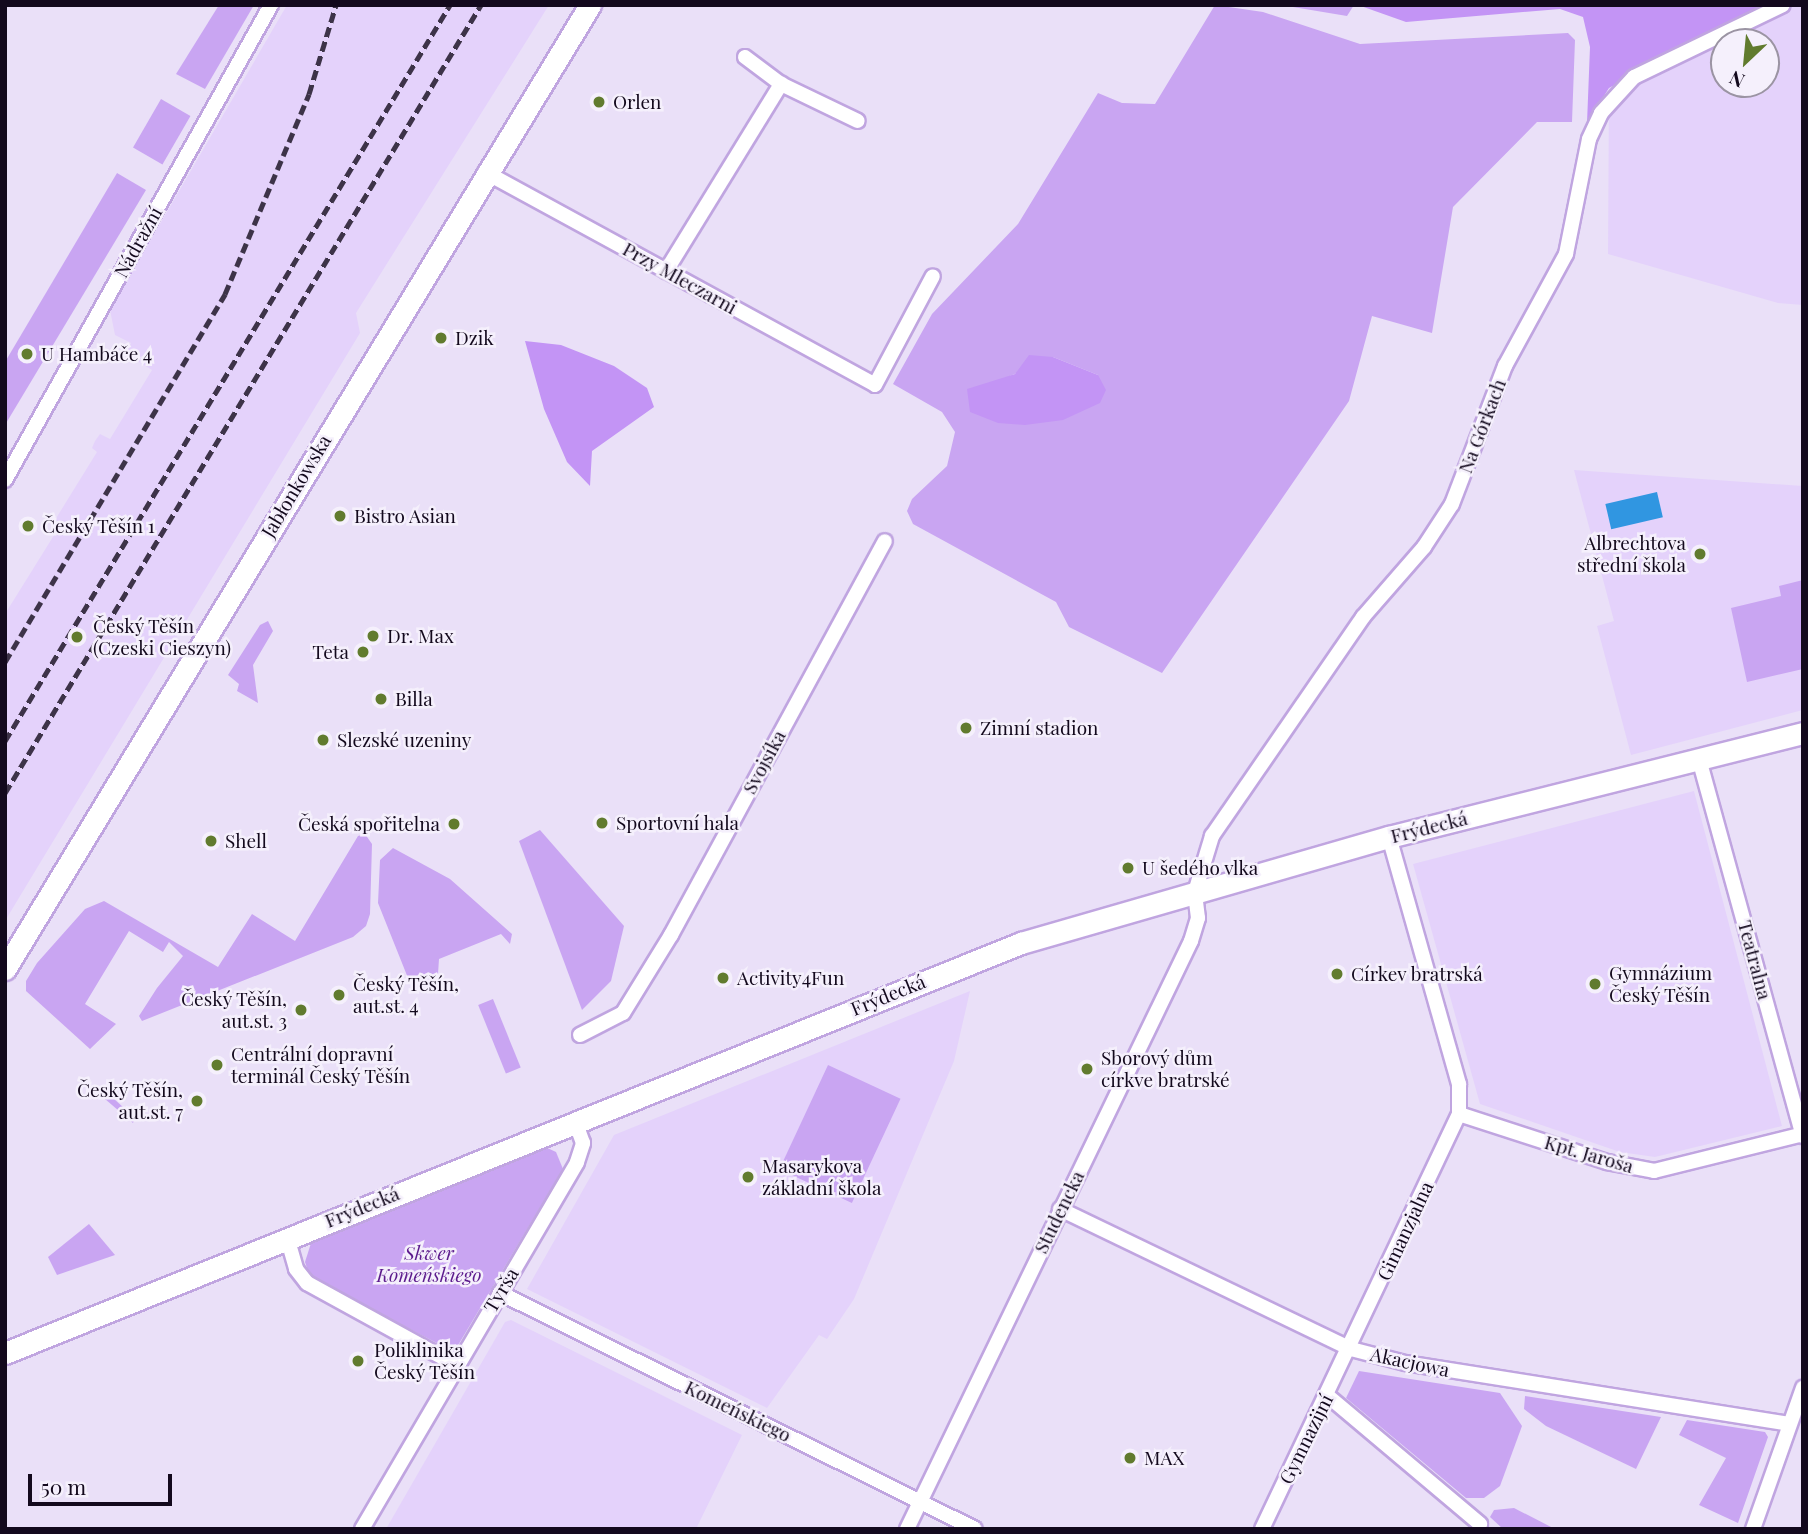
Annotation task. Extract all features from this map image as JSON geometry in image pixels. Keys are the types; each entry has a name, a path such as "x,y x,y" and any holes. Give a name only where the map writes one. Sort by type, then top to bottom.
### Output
{"main road":[{"name":"Jabłonkowska","path":"5,969 485,172 590,5"},
{"name":"Frýdecká","path":"5,1353 1021,943 1389,837 1803,733"}],"street":[{"name":"Nádražní","path":"5,480 271,5"},
{"name":"Na Górkach","path":"1195,892 1212,836 1363,617 1424,547 1452,504 1505,366 1566,254 1589,139 1601,113 1634,77 1783,5"},
{"path":"745,57 781,84 858,121"},
{"path":"666,271 781,84"},
{"name":"Przy Mleczarni","path":"485,172 875,385 933,276"},
{"name":"Svojsíka","path":"580,1035 623,1013 630,1002 885,541"},
{"name":"Teatralna","path":"1699,759 1802,1135"},
{"path":"1389,837 1459,1084 1459,1114"},
{"name":"Studencka","path":"907,1529 1191,941 1198,918 1195,892"},
{"name":"Kpt. Jaroša","path":"1459,1114 1607,1162 1654,1171 1802,1135"},
{"name":"Gimanzjalna","path":"1351,1349 1459,1114"},
{"name":"Tyrša","path":"362,1529 577,1162 583,1143 575,1121"},
{"name":"Akacjowa","path":"1060,1209 1351,1349 1405,1363 1789,1424"},
{"path":"287,1237 296,1269 307,1283 456,1365"},
{"name":"Komeńskiego","path":"500,1293 975,1529"},
{"name":"Gymnazijní","path":"1262,1529 1351,1349"},
{"path":"1753,1529 1789,1424 1800,1409 1803,1388"},
{"path":"1328,1396 1480,1524"}],"shaded area":[{"path":"287,5 549,5 356,313 360,333 5,921 5,614 61,524 55,520 97,452 92,448 95,441 100,434 110,439 152,370 126,354 131,343 115,335 110,310"},
{"path":"1358,5 1762,5 1720,28 1710,28 1710,33 1609,88 1587,123 1590,47 1583,17 1560,9 1406,22"},
{"path":"1762,5 1803,5 1803,305 1778,303 1608,254 1609,88 1710,33 1710,98 1780,98 1780,28 1720,28"},
{"path":"525,341 561,345 614,366 647,388 654,407 592,451 590,486 567,462 544,409"},
{"path":"1029,355 1053,357 1098,375 1106,390 1100,403 1063,420 1025,425 998,423 970,412 967,389 1015,374"},
{"name":"Albrechtova střední škola","path":"1574,470 1803,486 1803,710 1631,755 1597,626 1614,621"},
{"name":"Gymnázium Český Těšín","path":"1694,791 1782,1126 1655,1157 1620,1152 1480,1104 1413,864"},
{"name":"Masarykova základní škola","path":"970,991 954,1061 854,1299 827,1339 819,1335 767,1408 527,1289 614,1135"},
{"path":"511,1320 742,1435 696,1529 386,1529 505,1322"}],"green space":[{"path":"219,5 254,5 205,89 176,74"},
{"path":"1215,5 1263,12 1360,44 1568,33 1575,40 1572,122 1537,122 1453,207 1432,333 1372,316 1349,401 1162,673 1069,627 1056,602 913,524 907,511 912,499 947,466 955,432 942,412 893,384 932,314 1018,224 1098,93 1122,103 1155,104","holes":["1053,357 1098,375 967,390 987,386"]},
{"path":"1281,5 1354,5 1347,16"},
{"path":"161,99 190,116 162,164 133,147"},
{"path":"117,173 146,190 5,425 5,362"},
{"path":"1803,580 1803,669 1747,682 1731,608 1781,596 1779,586"},
{"path":"268,621 273,631 253,665 258,703 237,691 239,684 228,675 260,625"},
{"path":"540,830 624,926 611,981 582,1010 519,841"},
{"path":"365,834 372,844 370,914 366,926 353,937 142,1021 139,1016 183,956 169,942 163,952 129,931 85,1004 116,1024 90,1049 26,991 26,981 37,963 85,909 104,901 218,967 252,914 295,941 358,836"},
{"path":"393,848 450,879 512,934 510,944 501,934 439,959 438,974 417,982 408,978 378,903 380,860"},
{"path":"493,999 521,1068 506,1074 478,1005"},
{"path":"828,1065 901,1099 852,1203 779,1169"},
{"path":"102,1088 135,1118 133,1123 98,1093"},
{"name":"Skwer Komeńskiego","path":"541,1145 556,1152 563,1169 454,1352 310,1277 305,1262 312,1240"},
{"path":"89,1224 115,1255 57,1275 48,1257"},
{"path":"1359,1371 1500,1393 1522,1426 1500,1486 1484,1498 1466,1498 1346,1398"},
{"path":"1525,1396 1661,1417 1636,1469 1546,1426 1524,1409"},
{"path":"1687,1420 1765,1432 1768,1437 1738,1523 1699,1505 1726,1458 1679,1435"},
{"path":"1514,1508 1555,1529 1503,1529 1490,1517 1494,1510"}],"water":[{"path":"1657,492 1663,517 1611,529 1605,504"}],"railway":[{"path":"5,662 225,294 309,94 336,5"},
{"path":"5,741 450,5"},
{"path":"5,793 481,5"}],"place":[{"name":"Orlen","path":"599,102"},
{"name":"Dzik","path":"441,338"},
{"name":"U Hambáče 4","path":"27,354"},
{"name":"Bistro Asian","path":"340,516"},
{"name":"Český Těšín 1","path":"28,526"},
{"name":"Albrechtova střední škola","path":"1700,554"},
{"name":"Dr. Max","path":"373,636"},
{"name":"Český Těšín (Czeski Cieszyn)","path":"77,637"},
{"name":"Teta","path":"363,652"},
{"name":"Billa","path":"381,699"},
{"name":"Zimní stadion","path":"966,728"},
{"name":"Slezské uzeniny","path":"323,740"},
{"name":"Sportovní hala","path":"602,823"},
{"name":"Česká spořitelna","path":"454,824"},
{"name":"Shell","path":"211,841"},
{"name":"U šedého vlka","path":"1128,868"},
{"name":"Církev bratrská","path":"1337,974"},
{"name":"Activity4Fun","path":"723,978"},
{"name":"Gymnázium Český Těšín","path":"1595,984"},
{"name":"Český Těšín, aut.st. 4","path":"339,995"},
{"name":"Český Těšín, aut.st. 3","path":"301,1010"},
{"name":"Centrální dopravní terminál Český Těšín","path":"217,1065"},
{"name":"Sborový dům církve bratrské","path":"1087,1069"},
{"name":"Český Těšín, aut.st. 7","path":"197,1101"},
{"name":"Masarykova základní škola","path":"748,1177"},
{"name":"Poliklinika Český Těšín","path":"358,1361"},
{"name":"MAX","path":"1130,1458"}]}
